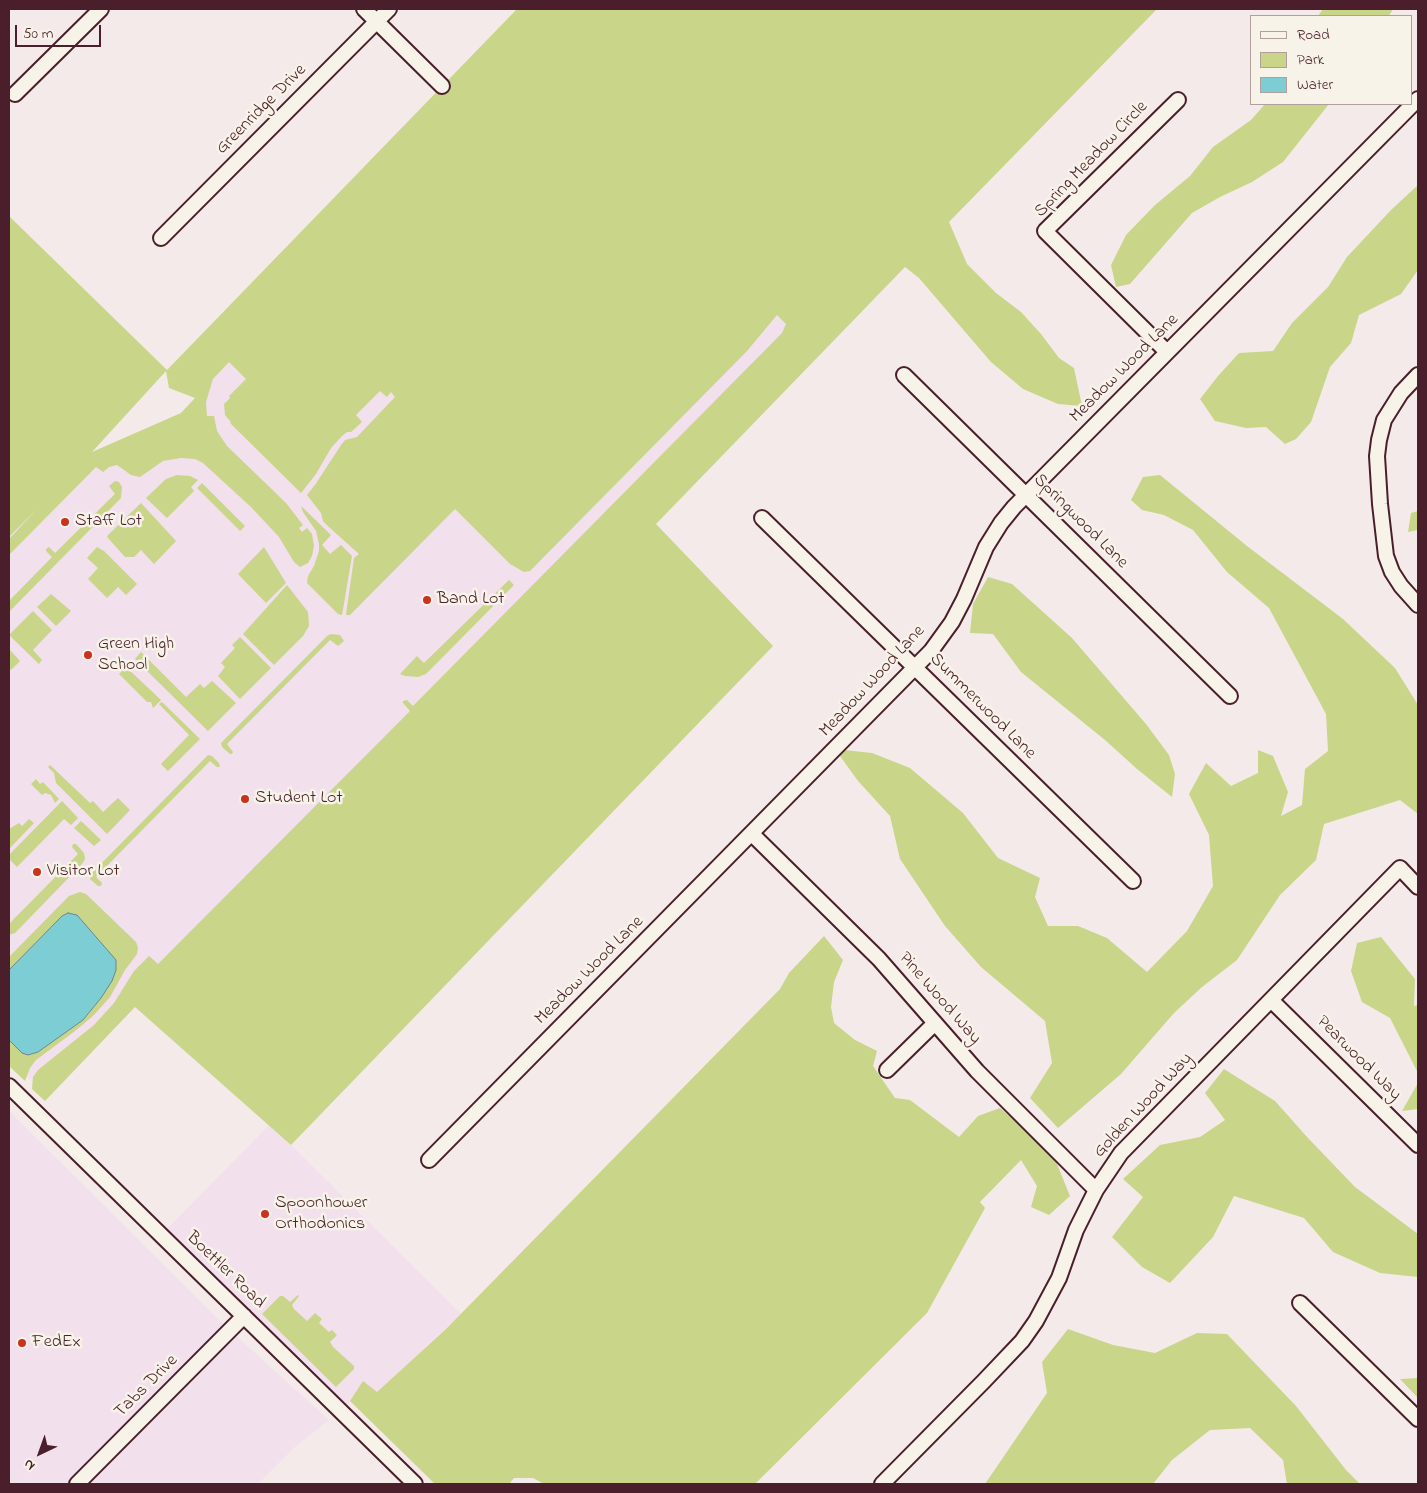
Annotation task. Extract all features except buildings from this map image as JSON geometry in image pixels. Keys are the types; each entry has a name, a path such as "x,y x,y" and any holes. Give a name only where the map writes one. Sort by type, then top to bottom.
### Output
{"street":[{"path":"15,94 101,9"},
{"path":"364,9 442,86"},
{"name":"Greenridge Drive","path":"161,238 389,9"},
{"name":"Meadow Wood Lane","path":"429,1160 915,668 938,642 952,622 986,547 1001,523 1026,495 1418,99"},
{"name":"Spring Meadow Circle","path":"1167,352 1045,231 1178,100"},
{"name":"Springwood Lane","path":"904,375 1230,696"},
{"path":"1418,375 1401,393 1384,420 1379,440 1378,456 1380,504 1386,556 1392,572 1401,586 1418,605"},
{"name":"Summerwood Lane","path":"762,518 1133,881"},
{"name":"Pine Wood Way","path":"752,834 879,959 1006,1102 1096,1190"},
{"name":"Golden Wood Way","path":"882,1484 1022,1341 1048,1301 1059,1278 1076,1230 1096,1190 1121,1153 1400,868 1418,887"},
{"name":"Pearwood Way","path":"1271,1000 1418,1145"},
{"path":"887,1070 935,1023"},
{"name":"Boettler Road","path":"9,1086 415,1484"},
{"path":"1300,1303 1418,1419"},
{"name":"Tabs Drive","path":"76,1484 244,1316"}],"shaded area":[{"path":"516,50 796,333 279,855 48,1098 9,1059 9,537 91,453 181,413"},
{"path":"9,1111 221,1322 329,1420 296,1446 258,1484 9,1484"},
{"path":"269,1125 461,1314 377,1393 363,1382 342,1413 161,1235"}],"green space":[{"path":"517,9 1157,9 949,222 967,264 996,293 1021,312 1059,358 1074,368 1082,406 1058,404 1023,389 991,362 919,278 905,267 656,524 773,646 291,1145 135,1007 45,1101 32,1089 33,1077 38,1070 94,1025 114,1003 134,971 149,956 158,964 410,711 403,701 407,700 413,706 782,333 786,324 777,315 747,351 530,571 524,572 510,564 455,509 350,615 346,615 354,558 359,554 323,521 321,513 307,495 345,440 357,437 395,397 391,392 387,397 380,391 356,415 362,422 351,432 347,432 342,436 331,448 316,474 301,493 230,423 225,415 224,404 230,398 229,396 246,379 229,362 213,379 206,402 207,416 214,416 217,431 227,446 286,503 303,525 299,528 302,532 307,528 312,534 314,546 308,563 300,567 294,562 279,537 251,507 203,463 195,459 181,458 163,461 140,477 131,475 117,465 109,467 103,472 96,467 9,555 9,539 38,508 9,537 9,216 167,370","holes":["166,371 169,388 195,398 181,413 92,452"]},
{"path":"1323,9 1393,9 1390,15 1319,15"},
{"path":"1264,105 1328,105 1283,162 1252,182 1192,213 1130,284 1116,287 1111,265 1126,235 1155,205 1190,176 1213,147 1251,120"},
{"path":"1418,185 1418,270 1401,294 1359,315 1351,343 1330,367 1311,422 1296,439 1285,444 1266,427 1246,428 1215,421 1200,399 1218,376 1239,353 1273,351 1292,323 1328,287 1347,257 1391,210"},
{"path":"177,475 190,476 198,480 191,487 194,491 167,518 146,498 166,479"},
{"path":"1160,475 1247,546 1343,619 1395,668 1418,705 1418,814 1400,800 1324,824 1316,860 1280,895 1237,960 1202,987 1174,1013 1121,1074 1058,1128 1030,1098 1052,1063 1045,1021 981,967 945,926 900,859 890,816 858,781 835,749 872,753 910,768 963,813 998,858 1040,878 1035,897 1048,926 1078,926 1107,938 1147,972 1187,931 1213,886 1209,835 1189,794 1206,763 1231,786 1258,773 1258,750 1273,756 1288,792 1281,816 1302,805 1305,769 1328,751 1326,714 1269,608 1227,572 1193,530 1164,515 1142,510 1131,500 1143,477"},
{"path":"115,481 119,482 122,487 121,498 9,612 9,601 52,557 46,549 49,547 55,553 115,494 109,486"},
{"path":"202,483 245,526 240,531 197,488"},
{"path":"141,503 176,541 154,564 141,550 134,557 125,557 107,536"},
{"path":"301,506 331,535 322,545 330,554 341,545 352,556 342,615 338,614 307,583 308,576 319,551 319,544 316,531"},
{"path":"1418,511 1418,530 1408,532 1411,513"},
{"path":"97,547 104,551 137,584 126,595 118,587 107,598 88,579 98,568 87,558"},
{"path":"264,547 286,583 266,603 238,574"},
{"path":"988,577 1012,584 1072,638 1146,724 1169,755 1175,774 1172,797 1021,672 993,634 970,633 973,604"},
{"path":"509,580 514,585 426,674 418,677 400,674 417,656 424,663"},
{"path":"287,585 308,612 309,626 303,636 274,665 243,634"},
{"path":"51,594 71,611 56,626 37,607"},
{"path":"33,611 52,630 33,650 42,660 39,664 9,635"},
{"path":"331,634 340,635 344,641 338,646 330,640 227,744 233,752 232,754 222,747 221,743"},
{"path":"240,637 271,668 240,699 218,676 225,667 221,663 235,648 232,645"},
{"path":"9,649 20,661 11,670 9,667"},
{"path":"141,652 186,697 200,684 204,688 212,681 236,703 208,731 135,659"},
{"path":"126,667 161,700 153,708 151,702 147,702 119,674"},
{"path":"162,702 200,739 168,771 161,764 189,735 159,704"},
{"path":"208,755 212,756 219,763 220,767 217,767 210,761 96,877 102,883 101,886 98,886 90,879 90,875"},
{"path":"50,765 90,803 93,801 103,812 118,798 130,810 107,834 56,783 54,773 48,767"},
{"path":"36,779 40,784 43,782 59,799 55,803 51,795 45,793 42,795 31,784"},
{"path":"62,801 78,818 71,825 64,819 17,867 9,859 9,855"},
{"path":"29,819 34,823 9,849 9,829 19,823 22,826"},
{"path":"81,821 101,840 94,846 74,828"},
{"path":"73,844 76,844 84,853 85,859 82,864 15,933 9,935 9,924 78,854 72,847"},
{"path":"80,892 86,894 136,942 137,954 125,970 110,997 93,1016 36,1060 30,1068 25,1081 9,1066 9,1040 23,1053 28,1055 38,1052 83,1020 101,998 77,915 68,913 62,916 9,970 9,957 69,896"},
{"path":"824,936 843,960 834,982 831,1007 834,1023 855,1040 877,1051 873,1066 895,1098 910,1100 959,1137 978,1116 1000,1108 1053,1154 1070,1196 1049,1215 1031,1207 1037,1186 1021,1160 980,1202 985,1208 927,1313 755,1484 544,1484 533,1478 514,1478 509,1484 435,1484 350,1401 363,1381 377,1392 446,1329 780,989 789,973"},
{"path":"1381,937 1415,979 1414,1006 1418,1005 1418,1073 1390,1018 1362,1002 1351,971 1357,943"},
{"path":"1224,1069 1275,1101 1355,1187 1418,1234 1418,1277 1380,1273 1333,1252 1304,1218 1234,1196 1213,1237 1170,1283 1142,1267 1112,1237 1143,1197 1123,1179 1160,1145 1200,1137 1225,1120 1205,1093"},
{"path":"1418,1083 1418,1109 1402,1111"},
{"path":"298,1295 292,1305 294,1309 307,1321 315,1313 322,1319 319,1323 329,1332 332,1330 337,1335 330,1342 333,1347 354,1366 354,1369 336,1387 262,1314 280,1296 283,1296 290,1302"},
{"path":"1068,1329 1113,1345 1155,1353 1197,1333 1227,1334 1296,1406 1346,1470 1360,1484 1287,1484 1283,1460 1250,1428 1210,1430 1172,1460 1153,1484 985,1484 1047,1393 1042,1362"},
{"path":"1418,1378 1418,1398 1400,1379"}],"water":[{"path":"68,913 77,915 116,960 116,970 112,981 101,998 83,1020 38,1052 28,1055 22,1053 9,1040 9,970 62,916"}],"place":[{"name":"Staff Lot","path":"65,522"},
{"name":"Band Lot","path":"427,600"},
{"name":"Green High School","path":"88,655"},
{"name":"Student Lot","path":"245,799"},
{"name":"Visitor Lot","path":"37,872"},
{"name":"Spoonhower Orthodonics","path":"265,1214"},
{"name":"FedEx","path":"22,1343"}]}
